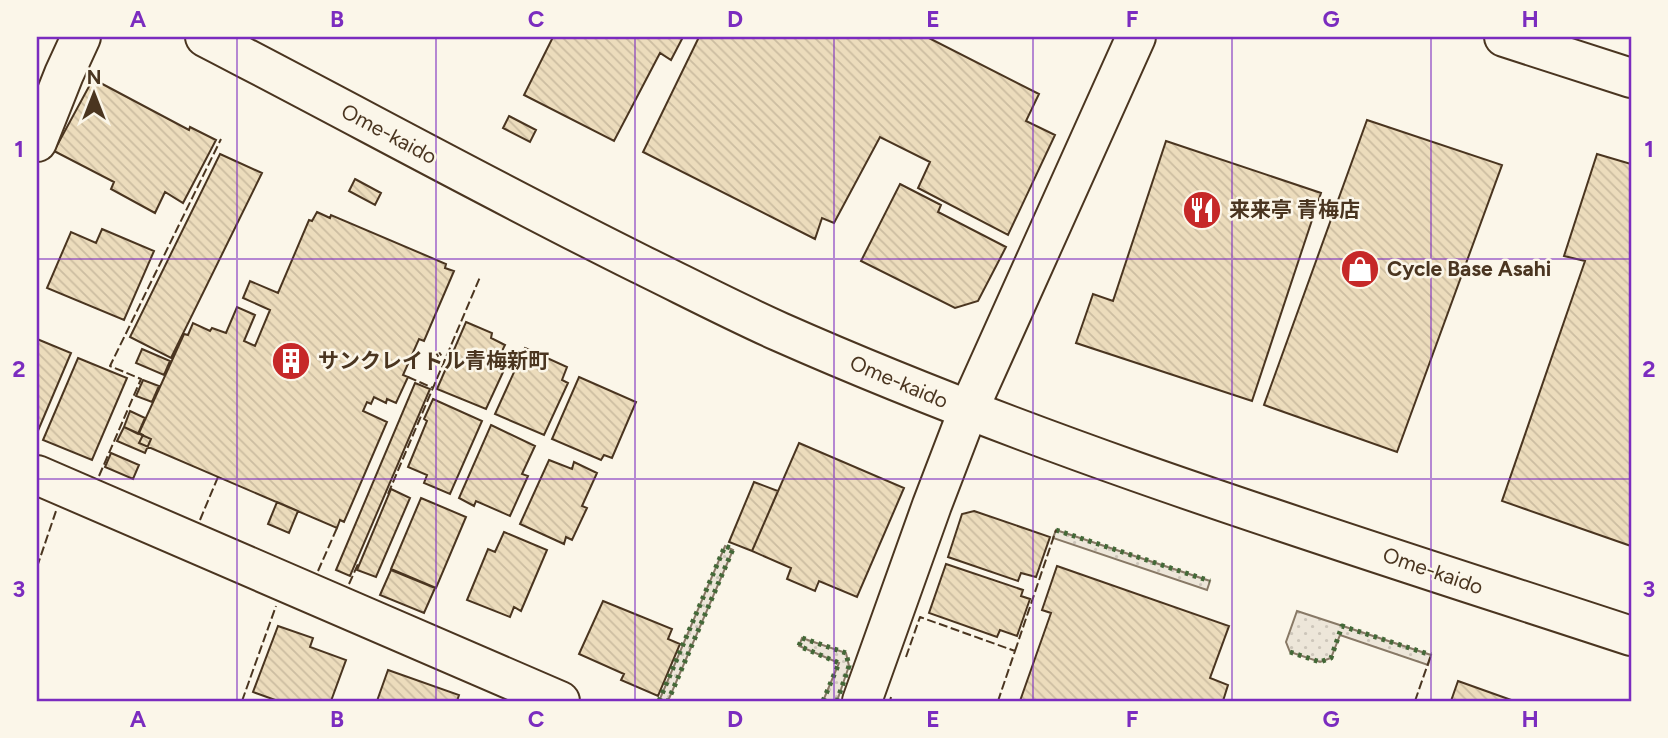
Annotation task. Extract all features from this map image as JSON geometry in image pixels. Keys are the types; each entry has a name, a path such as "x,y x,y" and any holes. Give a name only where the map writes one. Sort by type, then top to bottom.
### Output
{"street":[{"path":"37,142 81,37"},
{"name":"Ome-kaido","path":"205,37 550,219 779,332 968,411 1166,482 1631,636"},
{"path":"862,701 968,411 1136,37"},
{"path":"1504,37 1631,78"},
{"path":"37,475 560,701"}],"shaded area":[{"path":"1056,530 1210,581 1207,590 1053,538"},
{"path":"725,546 733,550 668,701 659,701"},
{"path":"1297,611 1431,655 1428,665 1340,635 1331,658 1320,662 1290,652 1286,642"},
{"path":"802,638 846,653 849,666 837,701 823,701 839,663 799,646"}],"building":[{"path":"553,37 683,37 671,60 660,53 614,141 524,95"},
{"path":"699,37 927,37 1039,94 1026,121 1055,135 1008,235 918,188 930,162 880,137 834,223 822,218 815,239 643,152"},
{"path":"93,79 189,130 190,127 216,140 183,203 165,192 155,213 111,189 114,182 54,151"},
{"path":"509,116 536,130 530,142 503,128"},
{"path":"1367,120 1502,165 1397,452 1264,405"},
{"path":"1166,141 1321,193 1252,401 1076,343 1093,294 1113,301"},
{"path":"220,154 262,173 171,358 130,337"},
{"path":"1597,154 1631,164 1631,546 1502,501 1585,261 1564,256"},
{"path":"355,179 381,193 375,205 349,191"},
{"path":"900,184 941,205 938,212 1006,247 978,301 955,308 861,261"},
{"name":"サンクレイドル青梅新町","path":"317,212 330,218 331,215 446,264 445,268 454,271 424,341 419,339 403,375 408,377 396,403 387,399 386,403 374,397 371,404 367,402 363,411 387,422 344,522 340,520 337,528 139,443 143,435 139,433 184,334 188,335 193,323 210,331 212,328 226,333 237,307 255,315 244,341 255,346 270,310 243,298 250,281 278,293 309,220 312,221"},
{"path":"102,229 154,251 124,320 47,288 71,232 96,243"},
{"path":"466,322 492,333 491,338 505,345 501,353 510,357 486,409 437,389"},
{"path":"37,339 71,353 37,433"},
{"path":"525,348 567,367 562,380 568,383 544,435 495,414"},
{"path":"142,349 170,361 164,375 136,363"},
{"path":"78,358 127,378 92,460 43,440"},
{"path":"579,377 636,402 612,458 604,455 601,460 552,439"},
{"path":"143,380 159,386 152,402 136,396"},
{"path":"415,383 430,389 350,576 336,570"},
{"path":"433,399 482,421 450,494 424,483 427,475 408,467"},
{"path":"130,411 145,418 138,434 124,427"},
{"path":"491,425 535,446 522,474 528,476 510,516 476,501 474,506 459,498"},
{"path":"124,427 151,439 145,453 117,441"},
{"path":"799,443 904,488 857,597 819,581 815,591 787,579 791,568 752,551"},
{"path":"111,453 139,465 133,479 105,467"},
{"path":"549,460 572,469 574,462 597,473 582,506 587,508 572,540 566,537 564,544 520,524"},
{"path":"754,482 778,491 752,551 729,542"},
{"path":"391,489 410,498 376,577 357,570"},
{"path":"421,498 466,517 436,588 391,569"},
{"path":"277,502 298,511 289,533 268,524"},
{"path":"974,511 1050,537 1036,577 1021,573 1018,581 948,557 962,514"},
{"path":"504,532 547,550 521,611 514,607 510,617 467,600 488,549 495,552"},
{"path":"946,564 1023,590 1021,596 1030,599 1017,636 1000,630 997,637 929,613"},
{"path":"1057,566 1229,626 1210,678 1228,685 1223,701 1020,701 1051,613 1042,610"},
{"path":"391,570 435,588 424,613 380,595"},
{"path":"603,601 672,629 668,639 680,644 658,696 621,680 624,674 579,654"},
{"path":"278,626 313,638 310,647 346,660 331,701 278,701 253,692"},
{"path":"388,670 459,695 457,701 377,701"},
{"path":"1458,681 1514,701 1451,701"}],"hedge":[{"path":"1056,530 1210,581"},
{"path":"659,701 725,546 733,549 668,701"},
{"path":"1290,652 1320,662 1331,658 1342,626 1431,655"},
{"path":"823,701 839,663 799,646 802,638 846,653 849,666 837,701"}],"fence":[{"path":"99,476 141,379 110,366 221,139"},
{"path":"388,494 480,277"},
{"path":"408,377 433,388"},
{"path":"200,520 218,477"},
{"path":"37,567 56,511"},
{"path":"318,571 337,528"},
{"path":"1015,651 1056,530"},
{"path":"349,584 358,564"},
{"path":"242,701 276,606"},
{"path":"906,657 920,617 1015,651 998,701"},
{"path":"1415,701 1431,655"},
{"path":"890,701 891,697"}],"place":[{"name":"来来亭 青梅店","path":"1202,210"},
{"name":"Cycle Base Asahi","path":"1360,269"},
{"name":"サンクレイドル青梅新町","path":"291,361"}]}
